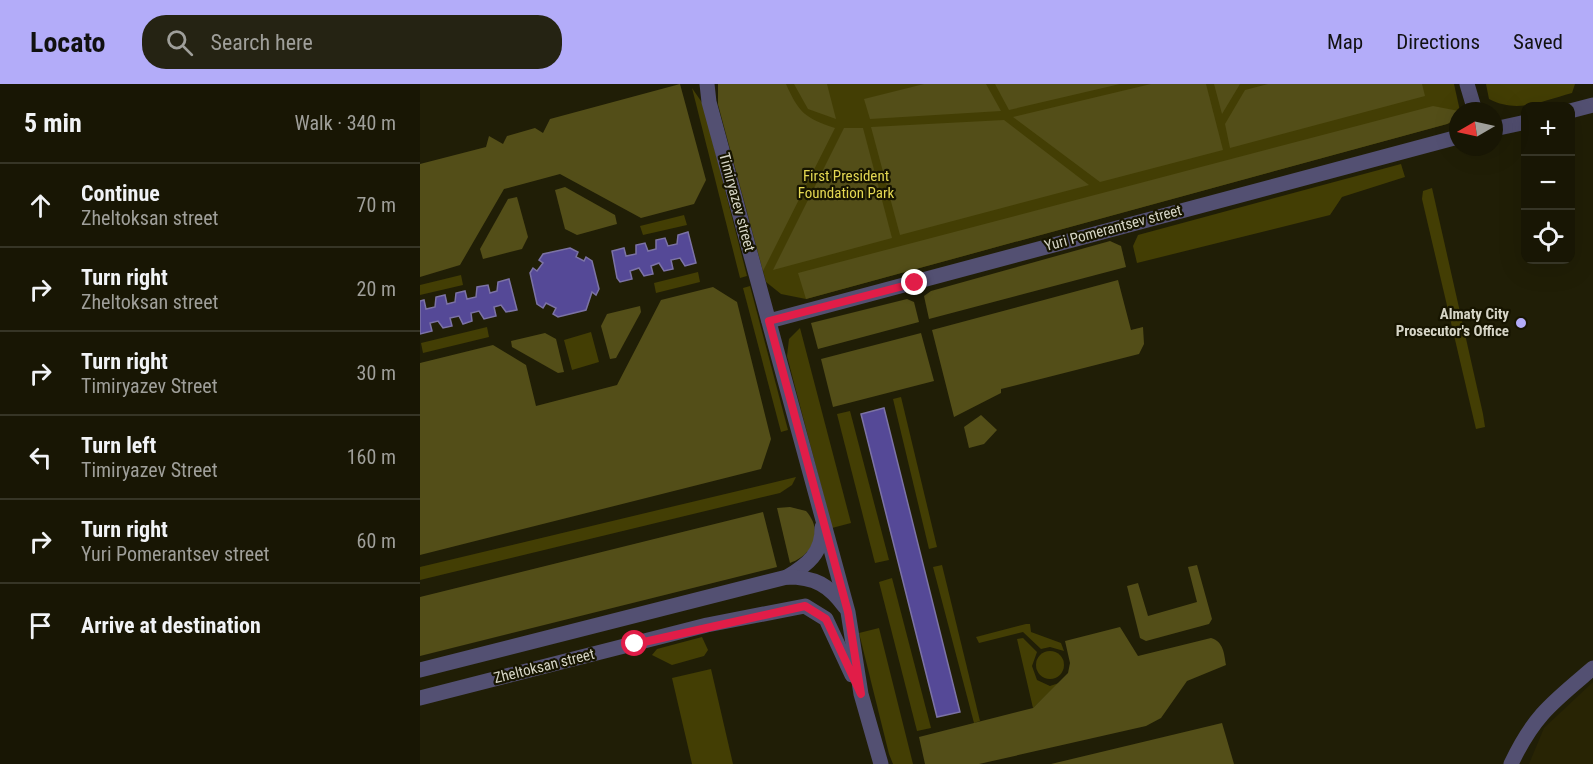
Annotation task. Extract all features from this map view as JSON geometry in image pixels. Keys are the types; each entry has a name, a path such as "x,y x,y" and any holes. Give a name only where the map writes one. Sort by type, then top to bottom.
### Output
{"street":[{"name":"Timiryazev street","path":"707,84 769,321"},
{"path":"1467,84 1472,102"},
{"path":"1575,110 1593,105"},
{"path":"1503,127 1521,123"},
{"name":"Yuri Pomerantsev street","path":"769,321 1449,139"},
{"path":"769,321 848,612 861,694 881,764"},
{"path":"787,578 813,558 819,548 822,537 820,503"},
{"path":"787,578 810,578 822,582 848,612"},
{"name":"Zheltoksan street","path":"420,670 787,578"},
{"name":"Zheltoksan street","path":"420,698 707,626 805,606 816,610 826,619 861,694"},
{"path":"1511,764 1526,732 1543,711 1593,668"}],"shaded area":[{"path":"688,232 696,263 685,266 680,258 671,260 673,269 664,271 659,263 651,266 653,274 644,276 639,268 630,271 632,279 620,282 617,278 612,251 624,248 626,256 636,254 636,245 645,243 648,251 656,249 656,240 665,238 668,246 677,244 678,235"},
{"path":"570,248 578,252 576,257 584,261 586,257 592,261 599,289 596,295 592,292 586,310 558,317 553,314 556,308 546,303 543,308 537,304 530,273 533,268 537,271 543,263 539,260 543,254"},
{"path":"509,279 517,310 506,312 501,305 494,307 496,316 484,319 479,311 471,313 472,321 463,324 459,316 450,318 452,326 443,328 438,321 430,323 432,331 420,334 420,301 424,300 426,309 435,307 436,297 445,295 447,304 455,302 456,293 465,291 467,299 476,297 477,287 488,285 490,293 497,291 498,282"},
{"path":"884,408 960,712 937,717 861,414"},
{"path":"1593,682 1593,764 1529,764 1544,728"}],"green space":[{"path":"680,84 706,180 694,204 641,218 560,174 504,189 460,265 420,277 420,164 486,147 489,136 503,144 507,136 535,128 543,133 550,119"},
{"name":"First President Foundation Park","path":"718,84 1454,84 1458,102 1449,102 1449,123 1447,124 806,299 781,294 766,282 718,104"},
{"path":"718,84 786,84 795,102 804,113 835,128 763,271 718,104"},
{"path":"794,84 827,84 836,119 808,109"},
{"path":"924,84 986,84 1001,111 870,119 864,99"},
{"path":"995,84 1120,84 1009,110"},
{"path":"1151,84 1206,84 1223,150 1100,182 1013,117"},
{"path":"1214,84 1240,84 1222,114"},
{"path":"1268,84 1422,84 1425,96 1230,148 1225,124 1245,90"},
{"path":"1486,84 1575,84 1572,93 1540,102 1521,102 1521,106 1510,106 1489,99"},
{"path":"692,88 703,104 747,276 740,278"},
{"path":"1433,106 1449,109 1449,123 1447,124 806,299 798,273"},
{"path":"1004,120 1089,185 900,235 871,127"},
{"path":"844,128 863,128 892,238 773,270"},
{"path":"1401,164 1405,177 1342,197 1330,215 1137,263 1133,246 1138,235"},
{"path":"565,187 615,215 617,224 577,235 565,229 555,190"},
{"path":"1432,188 1483,414 1485,427 1476,429 1422,199 1423,191"},
{"path":"517,197 528,237 522,249 483,259 480,249 508,199"},
{"path":"684,215 687,225 643,235 640,226"},
{"path":"1110,241 1121,246 1126,267 929,319 924,296 931,291"},
{"path":"698,272 700,282 656,293 654,283"},
{"path":"461,275 463,285 420,295 420,285"},
{"path":"1118,280 1131,330 1143,327 1144,344 1139,354 1001,389 1001,393 954,417 932,330"},
{"path":"750,286 788,430 781,432 743,288"},
{"path":"713,287 737,302 771,439 761,469 420,555 420,363 493,345 526,365 536,406 617,385 661,300"},
{"path":"907,299 914,302 919,322 818,349 811,323"},
{"path":"640,306 641,312 616,358 610,359 601,326 607,314"},
{"path":"487,327 489,337 423,353 421,343"},
{"path":"800,328 851,523 832,528 787,356 789,339"},
{"path":"591,332 599,362 572,370 564,340"},
{"path":"545,333 556,339 564,372 558,373 512,347 511,341"},
{"path":"921,333 934,381 833,407 821,359"},
{"path":"901,397 937,547 929,549 893,399"},
{"path":"850,411 889,560 875,563 837,414"},
{"path":"981,415 997,430 984,444 969,448 964,427"},
{"path":"796,477 792,485 780,493 420,580 420,567"},
{"path":"790,507 806,511 814,526 815,534 805,554 790,563 777,508"},
{"path":"763,512 777,567 420,656 420,597"},
{"path":"942,565 980,721 974,723 933,567"},
{"path":"1197,565 1212,619 1209,624 1146,641 1140,638 1127,586 1138,583 1148,616 1197,602 1188,567"},
{"path":"892,578 931,728 917,731 879,582"},
{"path":"1030,624 1031,632 1061,643 1064,651 1050,647 1041,649 1023,632 979,643 976,637"},
{"path":"1120,627 1138,656 1211,638 1221,645 1226,665 1187,681 1161,718 1146,726 979,764 925,764 919,737 1033,708 1068,673 1070,663 1065,641"},
{"path":"879,628 913,764 893,764 889,754 859,633"},
{"path":"702,637 708,650 704,656 672,665 652,655 657,649"},
{"path":"1023,638 1037,652 1032,666 1037,680 1050,686 1059,683 1033,708 1017,639"},
{"path":"1050,651 1060,655 1064,665 1060,675 1050,679 1040,675 1036,665 1040,655"},
{"path":"711,669 733,764 692,764 672,678"},
{"path":"1222,723 1234,764 1051,764"}],"place":[{"name":"Almaty City Prosecutor's Office","path":"1521,323"}],"route":[{"path":"635,644 707,626 805,606 816,610 826,619 861,694 848,612 818,493 769,321 915,283"}]}
